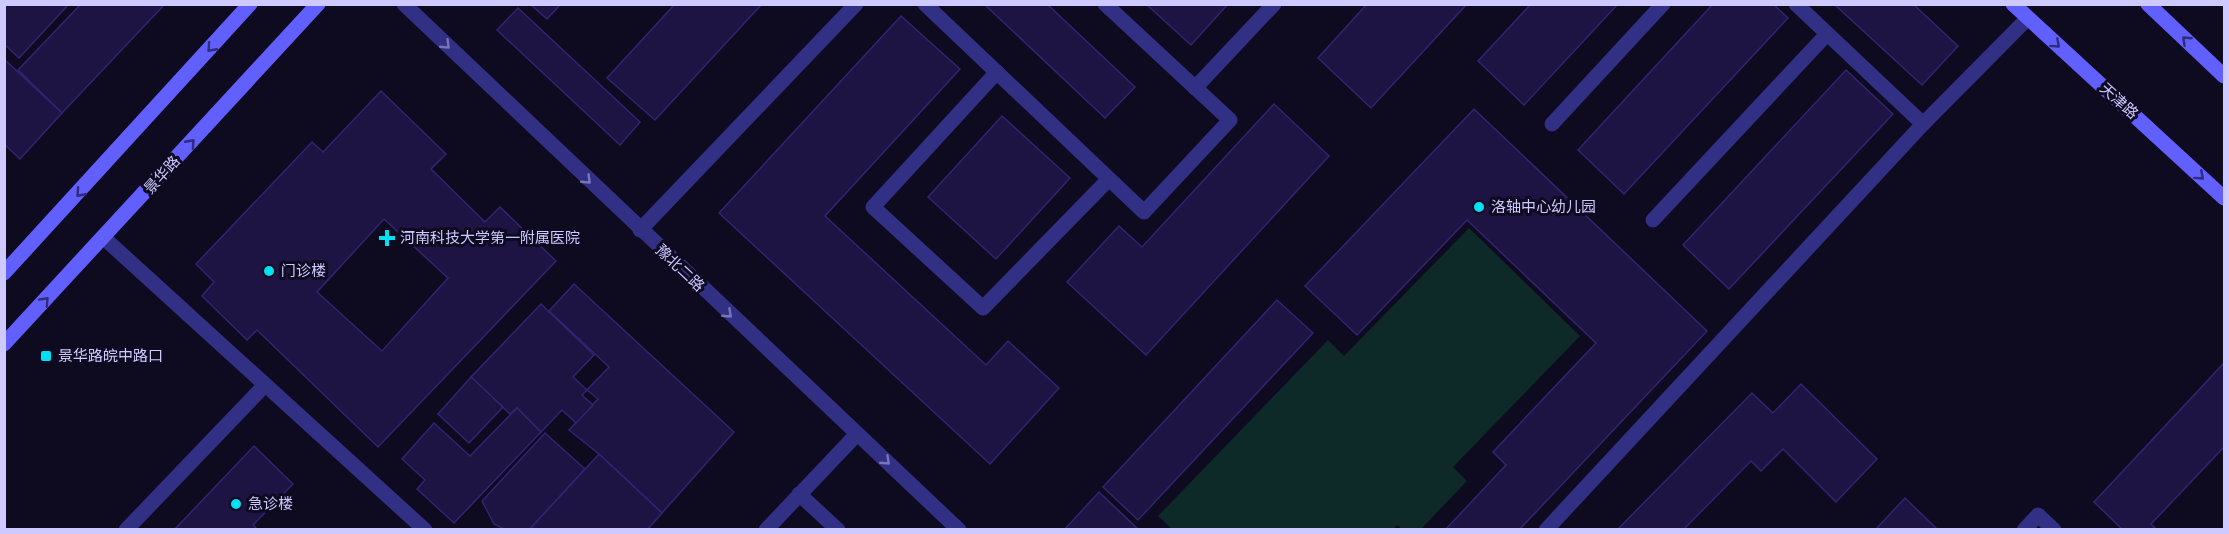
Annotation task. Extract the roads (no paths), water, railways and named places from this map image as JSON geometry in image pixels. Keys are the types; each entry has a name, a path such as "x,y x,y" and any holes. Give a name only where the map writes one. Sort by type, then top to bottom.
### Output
{"main road":[{"path":"4,273 250,4"},
{"name":"景华路","path":"4,344 318,4"},
{"name":"天津路","path":"2013,4 2224,198"},
{"path":"2148,4 2224,76"}],"street":[{"name":"豫北二路","path":"404,4 640,231 959,530"},
{"path":"640,231 856,4"},
{"path":"926,4 1144,212 1230,120 1106,4"},
{"path":"1195,88 1274,4"},
{"path":"1552,124 1663,4"},
{"path":"1796,4 1923,124"},
{"path":"1546,530 1923,124 2028,18"},
{"path":"1653,220 1827,34"},
{"path":"997,72 873,207 983,308 1109,179"},
{"path":"104,238 425,530"},
{"path":"126,530 265,385"},
{"path":"766,530 857,434"},
{"path":"799,494 838,530"},
{"path":"2024,530 2038,515 2054,530"}],"place":[{"name":"洛轴中心幼儿园","path":"1479,207"},
{"name":"河南科技大学第一附属医院","path":"387,238"},
{"name":"门诊楼","path":"269,271"},
{"name":"景华路皖中路口","path":"46,356"},
{"name":"急诊楼","path":"236,504"}]}
